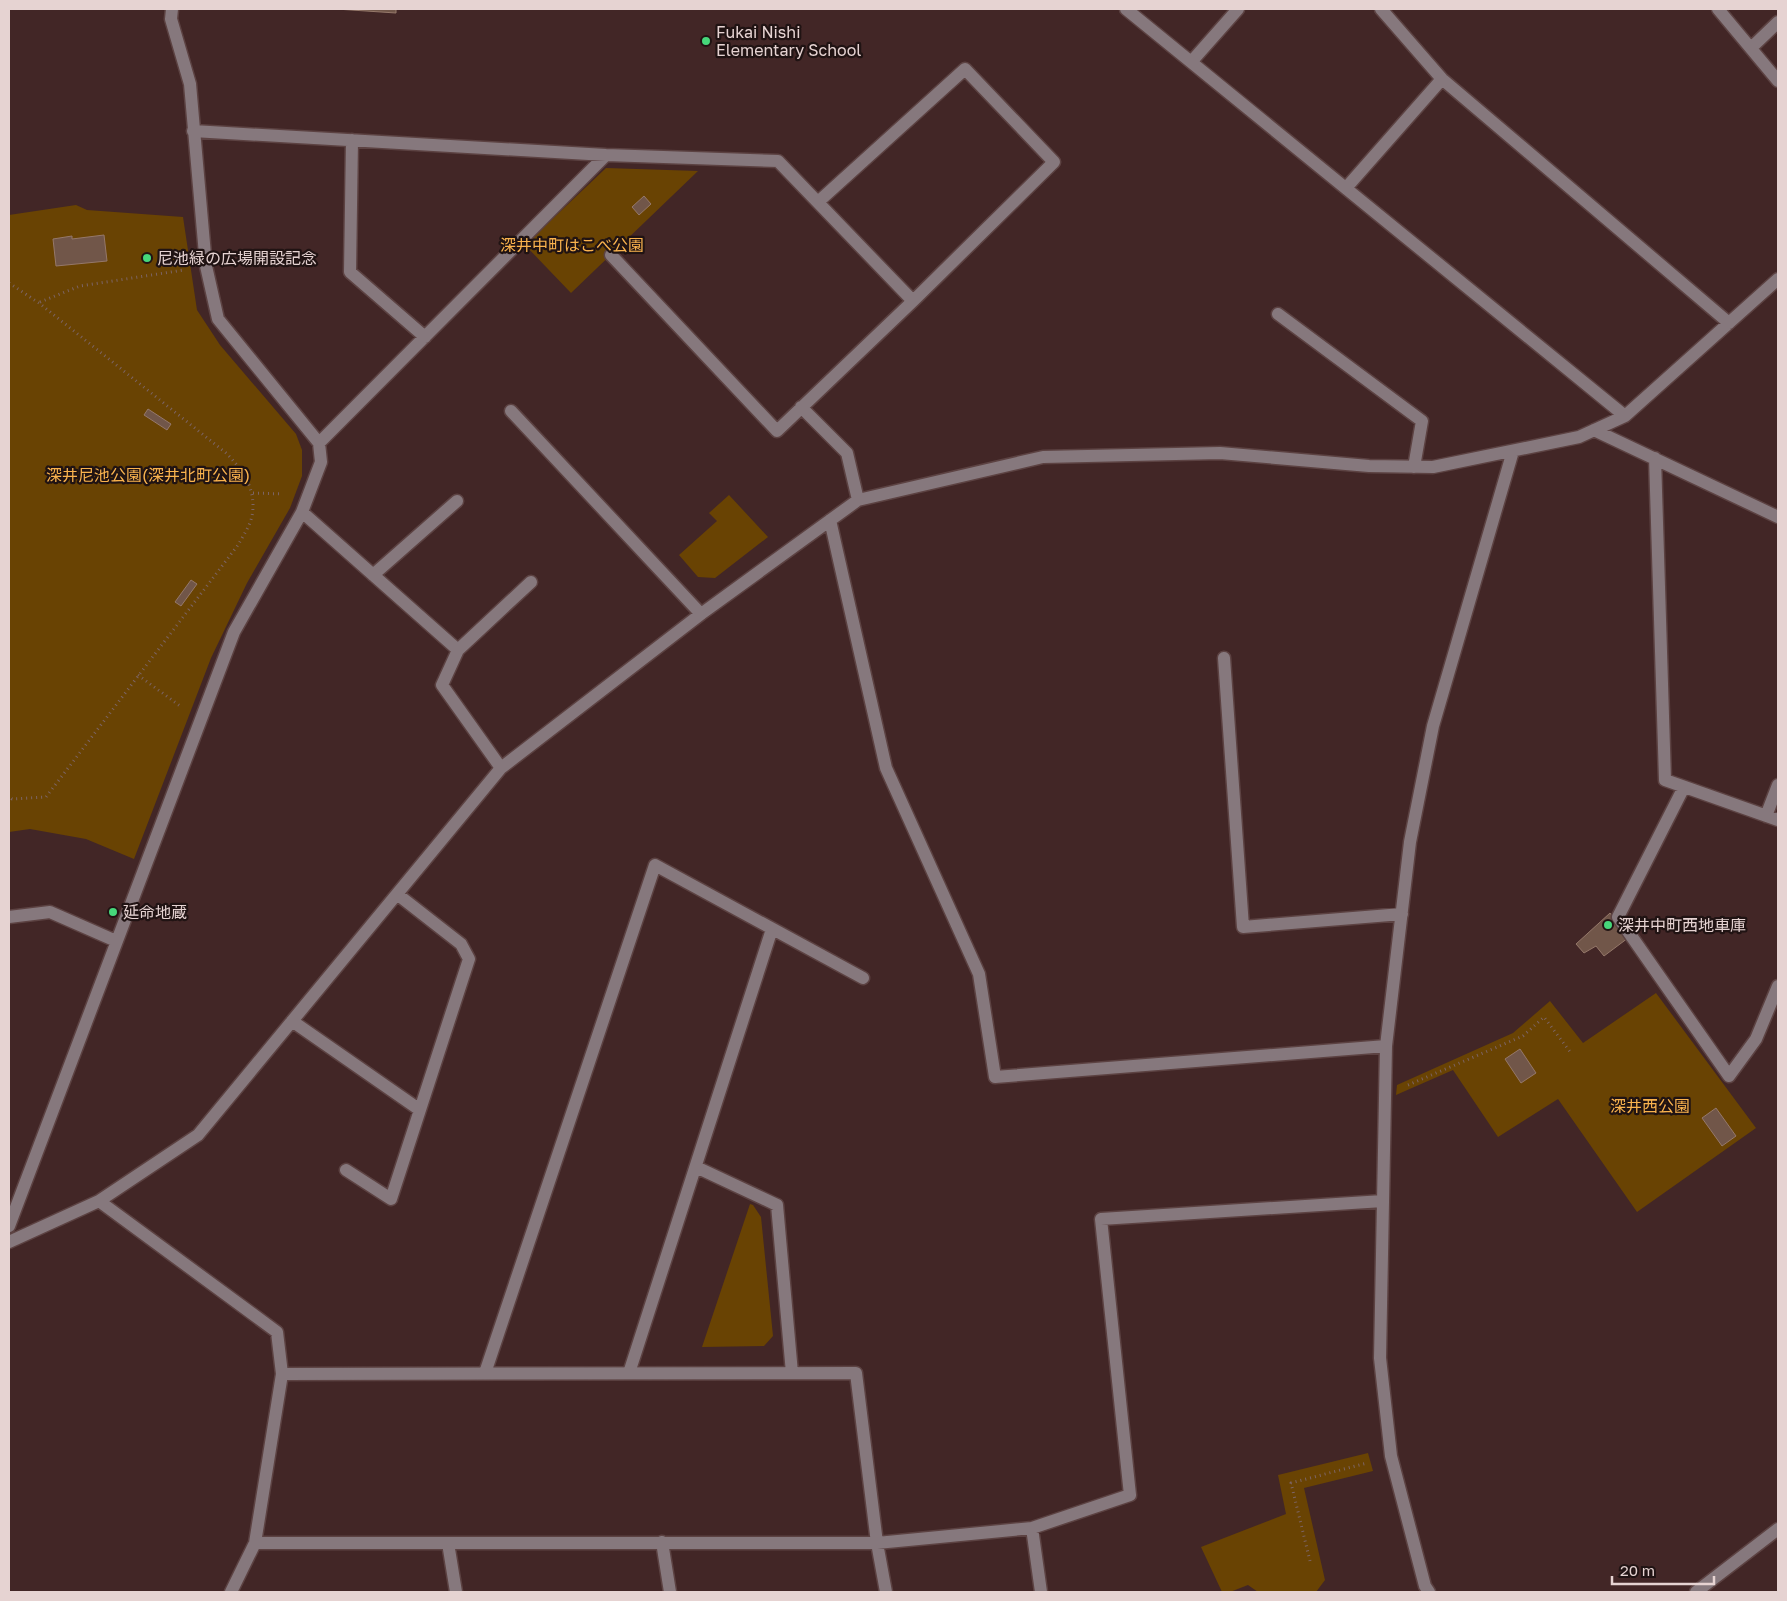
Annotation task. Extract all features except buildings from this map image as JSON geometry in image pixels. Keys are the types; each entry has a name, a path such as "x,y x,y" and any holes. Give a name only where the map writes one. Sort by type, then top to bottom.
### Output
{"street":[{"path":"9,1226 234,632 302,512 321,462 319,443 218,319 206,266 190,84 172,19 172,9"},
{"path":"1126,9 1626,416"},
{"path":"1192,61 1238,9"},
{"path":"1381,9 1442,79 1729,323"},
{"path":"1718,9 1778,81"},
{"path":"1751,48 1778,22"},
{"path":"611,255 777,431 1054,162 965,69 818,202"},
{"path":"1346,188 1442,79"},
{"path":"193,130 606,155 778,161 913,301"},
{"path":"352,140 350,272 425,337"},
{"path":"319,443 606,155"},
{"path":"9,1242 99,1201 198,1134 501,768 701,614 858,500 1043,457 1220,453 1370,466 1433,467 1579,436 1626,416 1778,279"},
{"path":"1278,314 1422,421 1414,467"},
{"path":"801,407 847,453 858,500"},
{"path":"510,410 701,614"},
{"path":"1594,430 1778,517"},
{"path":"1429,1592 1425,1586 1391,1456 1380,1358 1386,1046 1410,842 1433,726 1513,451"},
{"path":"1655,458 1665,780 1772,818 1778,785"},
{"path":"373,575 457,501"},
{"path":"302,512 458,650"},
{"path":"830,520 886,768 979,974 995,1076 1386,1046"},
{"path":"501,768 442,685 458,650 531,582"},
{"path":"1224,658 1243,927 1402,914"},
{"path":"1684,787 1618,917 1730,1076 1756,1039 1778,986"},
{"path":"485,1373 655,865 863,978"},
{"path":"346,1170 391,1199 469,959 461,944 397,894"},
{"path":"9,917 50,912 116,941"},
{"path":"629,1373 772,929"},
{"path":"292,1021 420,1110"},
{"path":"696,1167 777,1205 792,1372"},
{"path":"99,1201 277,1332 282,1374 255,1542 231,1592"},
{"path":"255,1542 877,1542 1032,1528 1130,1495 1102,1219 1383,1202"},
{"path":"282,1374 856,1373 877,1542 886,1592"},
{"path":"1032,1528 1041,1592"},
{"path":"1696,1592 1778,1529"},
{"path":"662,1542 670,1592"},
{"path":"448,1543 456,1592"}],"path":[{"path":"39,303 80,286 206,266"},
{"path":"9,283 39,303 226,453 246,477 253,493 252,517 238,545 46,797 12,799 9,796"},
{"path":"138,675 200,721"},
{"path":"1385,1097 1397,1090 1523,1036 1544,1017 1571,1054"},
{"path":"1310,1561 1291,1483 1391,1456"}],"green space":[{"name":"深井中町はこべ公園","path":"606,168 698,171 571,293 525,245"},
{"name":"深井尼池公園(深井北町公園)","path":"76,205 87,210 183,217 197,310 220,345 296,434 302,450 302,476 290,508 247,583 211,658 134,859 86,839 30,829 9,832 9,215"},
{"path":"729,495 768,537 715,578 698,577 679,555 717,521 709,513"},
{"name":"深井西公園","path":"1656,993 1756,1128 1637,1212 1558,1099 1498,1137 1453,1070 1396,1095 1397,1085 1513,1033 1550,1001 1583,1043"},
{"path":"750,1204 753,1205 761,1217 773,1336 764,1346 702,1347"},
{"path":"1368,1453 1373,1471 1304,1488 1325,1580 1316,1592 1258,1592 1248,1585 1230,1592 1222,1592 1201,1547 1286,1514 1278,1475"}],"place":[{"name":"Fukai Nishi Elementary School","path":"706,41"},
{"name":"尼池緑の広場開設記念","path":"147,258"},
{"name":"延命地蔵","path":"113,912"},
{"name":"深井中町西地車庫","path":"1608,925"}]}
